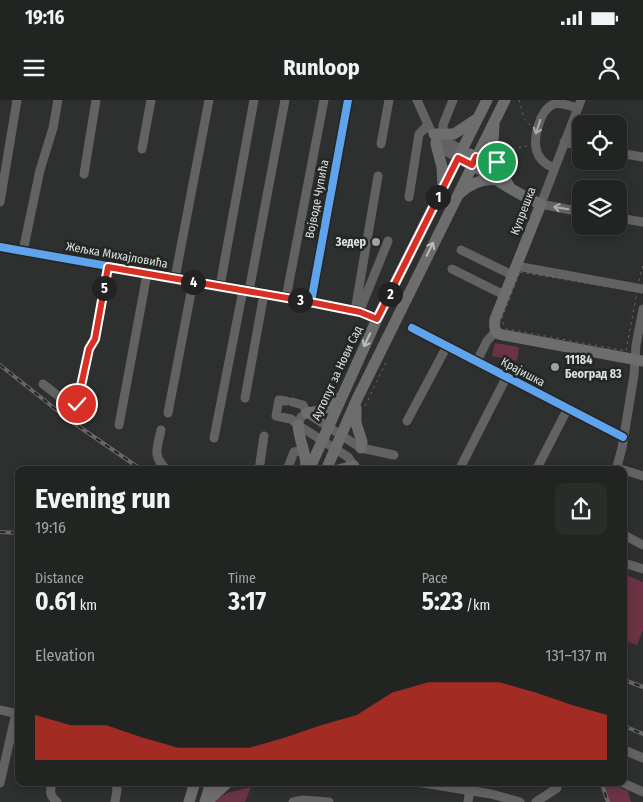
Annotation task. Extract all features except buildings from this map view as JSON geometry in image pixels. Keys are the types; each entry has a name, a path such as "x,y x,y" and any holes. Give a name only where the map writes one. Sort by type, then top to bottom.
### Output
{"main road":[{"name":"Аутопут за Нови Сад","path":"309,466 377,319 487,100"},
{"path":"328,466 357,400 505,100"},
{"path":"443,187 442,167 434,134 454,134 461,131 480,115"},
{"path":"494,121 493,142 499,176"},
{"path":"460,154 499,176 511,189 540,204"},
{"path":"457,195 480,182 499,176"},
{"name":"Купрешка","path":"496,331 494,328 495,319 540,204"},
{"name":"Крајишка","path":"496,331 503,336 639,360"},
{"path":"307,413 328,408 342,395"},
{"path":"357,400 355,419 358,434 362,440 360,448"},
{"path":"298,425 306,466"},
{"path":"186,786 190,801"},
{"path":"190,801 194,786"},
{"path":"206,802 211,786"},
{"path":"206,802 224,786"}],"street":[{"path":"0,202 17,100"},
{"path":"24,251 40,170 53,128 58,100"},
{"path":"84,174 96,100"},
{"path":"142,149 151,100"},
{"path":"175,278 209,100"},
{"path":"220,286 254,100"},
{"path":"214,438 285,100"},
{"path":"286,298 324,100"},
{"name":"Војводе Чупића","path":"310,302 348,100"},
{"path":"381,144 389,100"},
{"path":"417,100 434,134 460,154"},
{"path":"409,197 419,134 434,134 443,125 453,100"},
{"path":"554,168 544,163 536,150 535,138 540,121 546,110 555,104 579,104"},
{"name":"Купрешка","path":"540,204 579,104"},
{"path":"564,142 572,144"},
{"path":"627,155 643,158"},
{"path":"357,312 378,176"},
{"path":"540,204 572,210"},
{"path":"627,219 643,222"},
{"path":"357,312 388,241"},
{"name":"Жељка Михајловића","path":"0,247 310,302 357,312 377,319"},
{"path":"461,250 514,271 641,286"},
{"path":"43,384 70,405 77,404 79,401 89,349 95,339 108,267"},
{"path":"452,269 504,295"},
{"path":"119,425 147,274"},
{"path":"168,413 193,282"},
{"path":"244,398 264,294"},
{"path":"617,466 639,360 636,345 643,309"},
{"name":"Крајишка","path":"412,328 623,437"},
{"path":"477,361 486,341 496,331"},
{"path":"407,422 447,346"},
{"path":"461,466 507,376"},
{"path":"357,466 348,457 291,419 276,416 279,400 303,404 307,413 360,448 394,455"},
{"path":"538,466 568,408"},
{"path":"298,425 301,417 307,413"},
{"path":"161,430 156,456 164,466"},
{"path":"260,466 264,436"},
{"path":"359,466 360,448"},
{"path":"289,466 294,452 304,450"},
{"path":"627,472 643,476"},
{"path":"627,537 643,545"},
{"path":"627,564 643,569"},
{"path":"0,710 15,714"},
{"path":"0,783 15,722"},
{"path":"627,751 643,758"},
{"path":"627,784 643,792"},
{"path":"51,786 50,794 57,802"},
{"path":"115,802 116,786"},
{"path":"468,802 470,786 520,802"},
{"path":"536,802 557,788 557,786"},
{"path":"293,802 303,800 328,802"}],"path":[{"path":"519,100 524,118 533,127"},
{"path":"506,150 528,146"},
{"path":"641,286 643,265"},
{"path":"520,272 637,292 626,351 507,329 503,324 502,318 520,272"}],"shaded area":[{"path":"495,343 519,347 517,361 492,356"},
{"path":"627,575 643,582 643,630 637,645 627,641"},
{"path":"603,786 620,786 620,788 628,791 631,802 608,802"},
{"path":"251,787 245,802 214,802 227,793"}],"railway":[{"path":"0,365 68,419 136,466"},
{"path":"0,532 15,533"},
{"path":"627,681 643,687"},
{"path":"627,727 643,734"},
{"path":"602,786 608,802"}],"cycle path":[{"path":"311,302 348,100"},
{"path":"0,247 311,302 360,312 377,319"},
{"path":"412,328 623,437"}],"place":[{"name":"Зедер","path":"376,242"},
{"name":"11184 Београд 83","path":"555,367"}],"route":[{"path":"77,404 89,349 95,339 108,267 310,302 360,312 377,319 458,158 472,165 476,157 501,172 497,162"}]}
